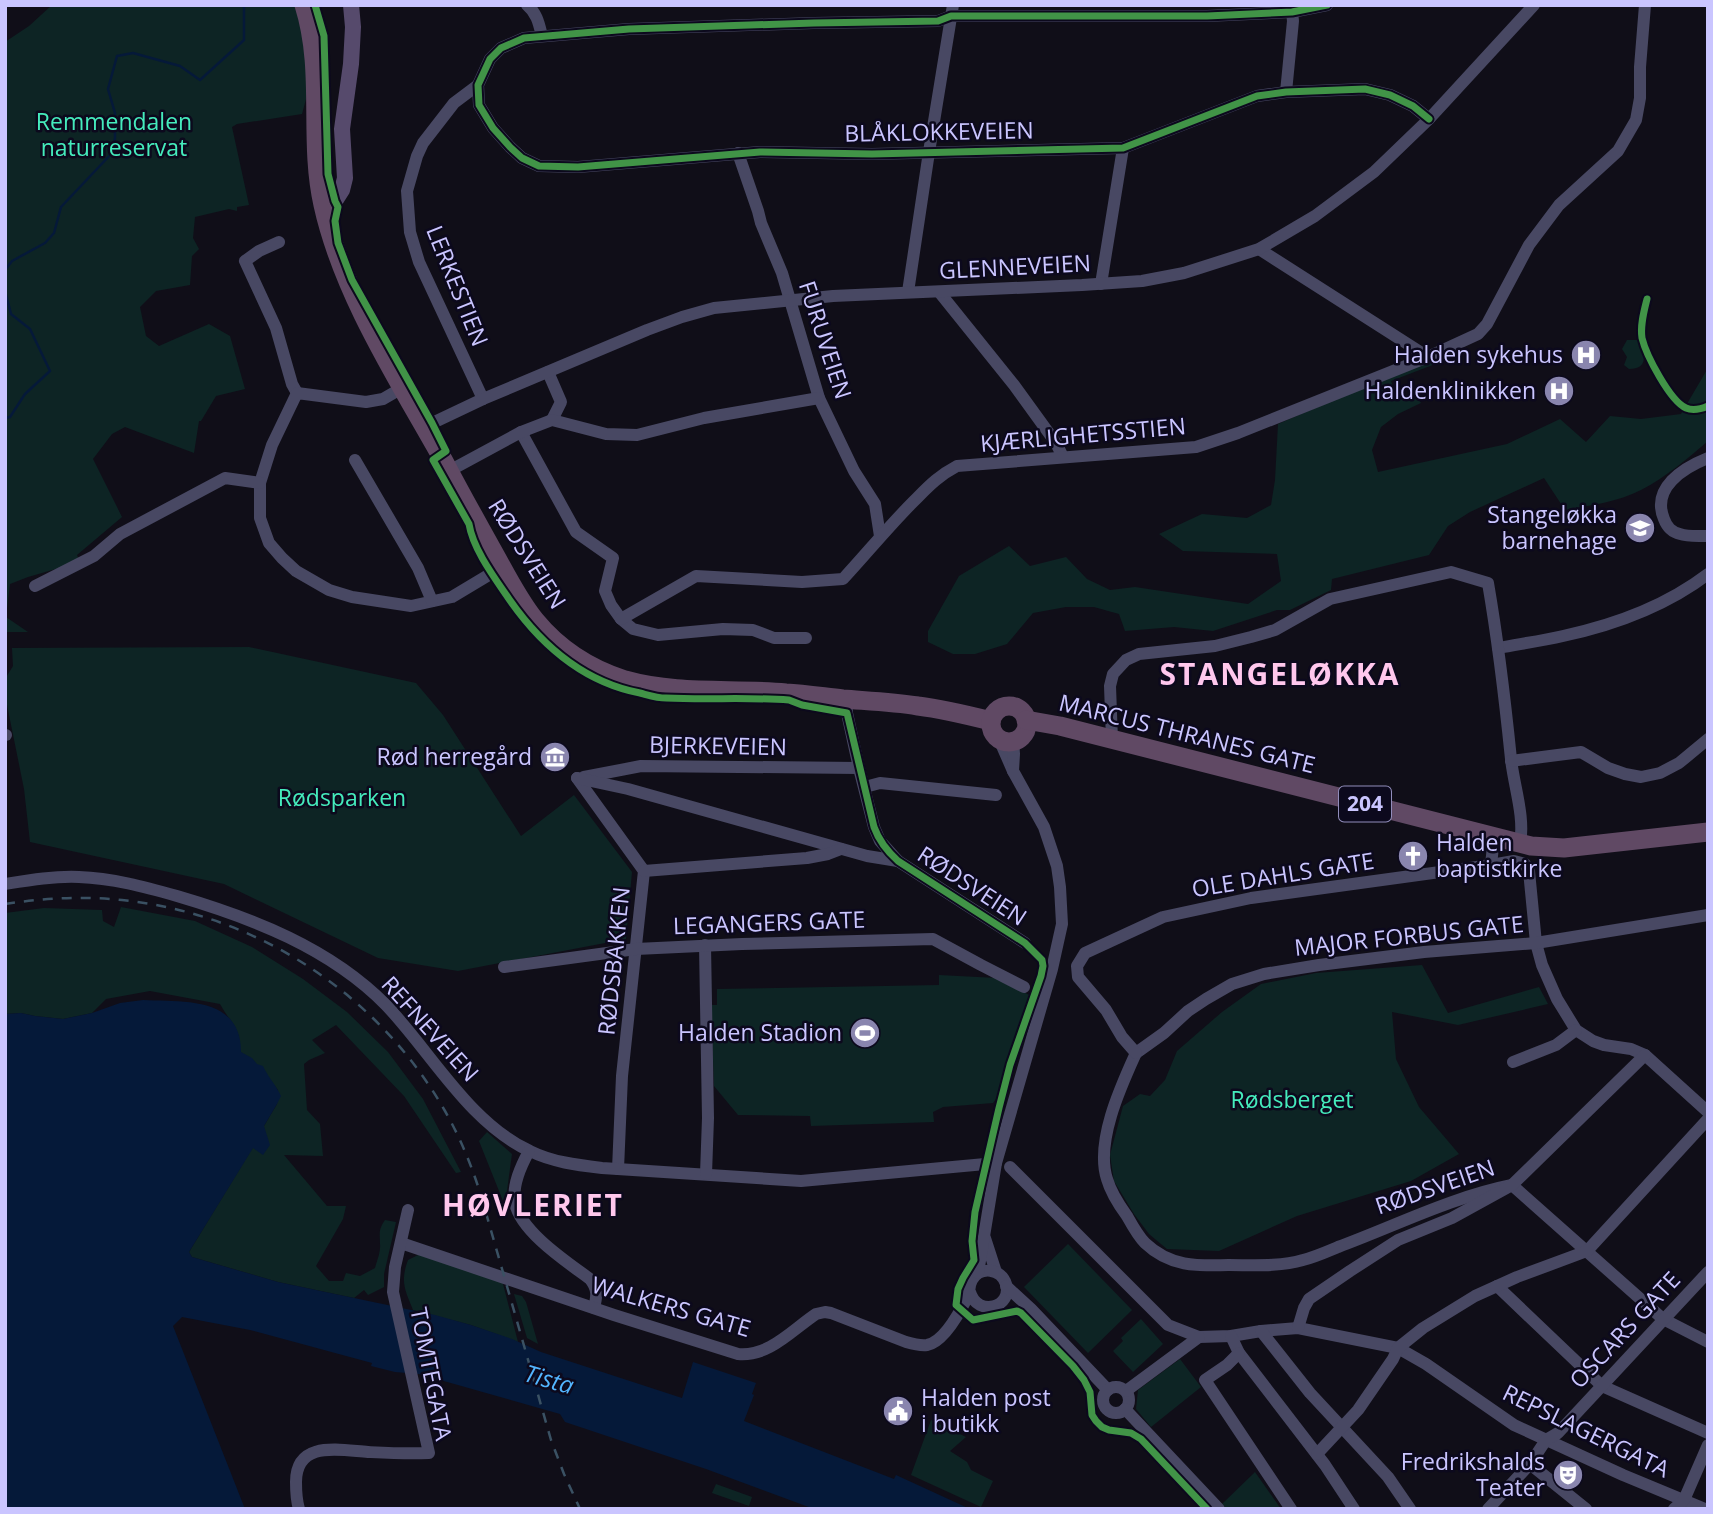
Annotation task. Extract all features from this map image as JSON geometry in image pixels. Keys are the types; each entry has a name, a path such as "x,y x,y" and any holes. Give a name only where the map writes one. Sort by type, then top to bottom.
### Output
{"highway":[{"name":"RØDSVEIEN","path":"304,5 314,51 316,154 321,198 336,254 353,294 402,388 526,608 563,647 581,660 622,679 651,687 785,692 846,699"},
{"path":"846,699 915,705 1001,734 1024,734 1026,720"},
{"name":"204","path":"1001,734 994,714 999,709 1010,707 1020,711 1026,720"},
{"name":"MARCUS THRANES GATE","path":"1026,720 1060,726 1542,848 1564,848 1708,832"}],"main road":[{"path":"321,198 335,201 344,183 342,129 351,64 351,5"}],"street":[{"path":"527,5 538,20 542,36"},
{"path":"478,85 487,64 501,48 524,38 542,36 700,26 938,21 952,11 1167,17 1292,12 1327,5"},
{"name":"GLENNEVEIEN","path":"424,427 483,399 647,330 714,309 789,300 908,292 940,293 1142,281 1184,273 1259,249 1315,216 1363,180 1429,119 1534,5"},
{"name":"KJÆRLIGHETSSTIEN","path":"621,619 696,576 802,582 843,579 880,536 940,475 957,467 1196,447 1238,433 1478,334 1488,324 1529,246 1556,208 1618,151 1636,120 1640,98 1645,5"},
{"path":"908,292 952,11"},
{"path":"1286,92 1292,12"},
{"name":"BLÅKLOKKEVEIEN","path":"478,85 479,105 493,128 519,155 538,166 578,167 738,153 1123,148 1262,94 1286,92 1365,89 1390,95 1413,106 1429,119"},
{"name":"LERKESTIEN","path":"478,85 454,103 423,143 407,191 410,232 419,261 483,399"},
{"path":"1101,285 1123,148"},
{"name":"FURUVEIEN","path":"738,153 761,223 782,273 819,398 854,471 875,504 880,536"},
{"path":"279,242 258,251 245,261 276,328 297,393"},
{"path":"1259,249 1428,356"},
{"path":"940,293 1014,384 1063,457"},
{"path":"548,372 561,402 552,420"},
{"path":"297,393 366,402 383,399 402,388"},
{"path":"297,393 272,445 260,483 260,518 269,543 296,571 329,590 352,597 411,606 452,597 502,567"},
{"path":"449,471 521,432 552,420 606,434 637,435 704,418 819,398"},
{"path":"521,432 576,532 612,558 605,591 621,619 634,629 658,635 723,629 753,630 774,638 806,638"},
{"path":"1708,458 1672,480 1664,490 1660,503 1667,526 1675,533 1708,536"},
{"path":"355,460 418,568 432,601"},
{"path":"35,586 94,556 120,534 225,478 260,483"},
{"path":"1112,740 1110,686 1113,674 1126,660 1139,654 1215,646 1251,637 1275,630 1330,599 1451,572 1489,583 1522,831 1520,844"},
{"path":"1498,648 1561,637 1640,613 1691,587 1708,574"},
{"name":"RØDSVEIEN","path":"846,699 859,768 876,834 886,850 898,861 1025,943"},
{"path":"978,1273 987,1270 996,1272 1003,1278 1006,1293 1003,1300 995,1306 985,1307 975,1302 970,1285 978,1273 996,1163 1052,969 1062,924 1060,887 1052,848 1044,827 1013,771 1014,754 1001,734"},
{"path":"1511,761 1581,752 1608,768 1641,778 1660,773 1679,763 1708,739"},
{"name":"BJERKEVEIEN","path":"577,778 641,766 859,768"},
{"name":"RØDSVEIEN","path":"577,778 628,789 841,849 898,861"},
{"name":"RØDSBAKKEN","path":"577,778 644,871 622,1076 618,1169"},
{"path":"864,787 880,783 996,795"},
{"path":"1491,865 1494,838"},
{"path":"644,871 807,858 841,849"},
{"name":"OLE DAHLS GATE","path":"1136,1052 1076,974 1077,966 1086,953 1163,917 1251,898 1514,861 1525,864 1529,871 1536,943"},
{"name":"REFNEVEIEN","path":"5,884 60,876 130,883 217,908 267,927 325,958 359,982 385,1005 450,1082 499,1132 529,1151 549,1158 572,1164 618,1169 801,1181 996,1163"},
{"name":"MAJOR FORBUS GATE","path":"1136,1052 1206,999 1232,984 1264,974 1424,952 1536,943 1708,915"},
{"name":"LEGANGERS GATE","path":"504,967 636,949 933,939 1024,987"},
{"path":"1536,943 1542,965 1557,999 1576,1030 1592,1041 1631,1049 1645,1055 1708,1112"},
{"path":"705,945 708,1116 706,1174"},
{"path":"1514,1062 1556,1045 1576,1030"},
{"name":"RØDSVEIEN","path":"1136,1052 1109,1124 1103,1158 1106,1179 1117,1202 1144,1242 1176,1262 1195,1266 1302,1261 1491,1189 1512,1185"},
{"path":"1298,1328 1309,1299 1350,1270 1398,1240 1452,1218 1512,1185 1645,1055"},
{"path":"1317,1454 1371,1393 1394,1359 1398,1348 1451,1309 1475,1296 1587,1251 1708,1119"},
{"path":"529,1151 515,1190 518,1211 526,1226 538,1238 596,1286 594,1308"},
{"path":"1010,1167 1162,1321 1199,1337"},
{"path":"1512,1185 1663,1319 1708,1342"},
{"name":"TOMTEGATA","path":"299,1509 295,1497 296,1469 301,1460 313,1452 329,1449 429,1453 394,1298 394,1274 408,1210"},
{"path":"984,1235 996,1272"},
{"name":"WALKERS GATE","path":"401,1243 594,1308 748,1355 768,1349 816,1314 825,1312 918,1345 928,1345 954,1322 970,1292"},
{"name":"OSCARS GATE","path":"1488,1509 1530,1464 1546,1440 1558,1433 1708,1272"},
{"path":"1006,1286 1108,1390"},
{"path":"1497,1286 1602,1385 1708,1433"},
{"path":"1003,1300 1031,1309"},
{"name":"WALKERS GATE","path":"954,1322 985,1307"},
{"name":"REPSLAGERGATA","path":"1199,1337 1298,1328 1398,1348 1514,1424 1679,1505 1704,1509"},
{"path":"1261,1331 1311,1395 1388,1477 1410,1509"},
{"path":"1231,1336 1239,1353 1317,1454 1354,1509"},
{"path":"1126,1391 1199,1337"},
{"path":"1239,1353 1205,1380 1291,1509"},
{"path":"1117,1387 1126,1391 1129,1402 1125,1409 1116,1413 1107,1409 1103,1401 1108,1390 1117,1387"},
{"path":"1125,1409 1219,1509"},
{"path":"1679,1505 1708,1445"},
{"path":"1530,1464 1586,1509"}],"green space":[{"name":"Remmendalen naturreservat","path":"52,5 297,5 307,41 309,88 302,114 232,127 249,205 237,207 237,211 229,209 195,217 193,238 199,249 192,256 190,285 156,291 140,307 146,336 159,346 209,324 230,336 245,389 216,396 199,421 194,453 125,427 112,434 93,459 122,517 77,555 80,562 10,584 6,617 28,632 5,632 5,42 29,26"},
{"path":"1627,340 1639,340 1643,350 1643,364 1635,368 1629,369 1624,365 1627,357 1622,349"},
{"path":"1453,349 1456,356 1391,381 1398,400 1415,394 1421,403 1398,414 1381,427 1372,450 1378,472 1507,444 1560,419 1586,442 1610,416 1641,419 1681,414 1708,368 1708,441 1650,485 1604,503 1565,510 1544,478 1470,512 1448,526 1429,555 1332,579 1331,590 1290,610 1277,610 1213,631 1174,627 1125,631 1119,614 1094,607 1066,607 1033,613 1007,644 975,654 953,654 928,642 928,631 959,576 1009,546 1030,566 1066,557 1087,579 1110,590 1135,587 1248,604 1281,581 1277,554 1183,551 1159,534 1202,514 1247,518 1271,505 1278,424"},
{"name":"Rødsparken","path":"249,647 416,683 443,715 521,836 574,795 632,872 626,939 458,971 378,958 224,884 30,842 24,789 5,695 5,679 13,666 12,648"},
{"path":"121,907 195,921 252,947 303,979 347,1012 388,1052 423,1099 461,1172 456,1173 404,1096 336,1025 312,1040 325,1053 304,1064 307,1110 320,1124 323,1156 284,1155 327,1206 346,1206 343,1219 316,1266 329,1281 343,1281 346,1273 360,1276 375,1268 380,1250 381,1226 385,1220 396,1222 384,1274 384,1287 368,1295 364,1290 354,1298 278,1282 192,1257 189,1252 253,1147 263,1154 264,1126 277,1104 278,1090 256,1065 240,1052 237,1031 220,1004 150,991 106,999 92,1013 63,1019 21,1013 5,1014 5,913 44,908 102,910 103,921 114,927"},
{"name":"Rødsberget","path":"1422,965 1448,1013 1539,987 1548,1004 1458,1025 1392,1012 1396,1059 1419,1107 1459,1154 1411,1181 1297,1216 1219,1251 1167,1249 1149,1234 1114,1181 1110,1155 1123,1106 1140,1094 1150,1096 1165,1080 1177,1051 1222,1012 1261,984 1316,973"},
{"name":"Halden Stadion","path":"939,975 997,978 1031,996 998,1096 993,1103 943,1107 933,1112 934,1122 811,1126 810,1116 738,1115 714,1086 711,1005 717,1005 717,989 939,985"},
{"path":"487,1132 512,1154 506,1198 503,1201 479,1141"},
{"path":"1068,1244 1132,1310 1088,1353 1024,1287"},
{"path":"420,1254 502,1280 518,1342 471,1325 413,1310 406,1291 404,1274 408,1260"},
{"path":"514,1294 522,1296 526,1302 538,1344 527,1338"},
{"path":"1141,1319 1163,1344 1133,1372 1113,1351 1123,1341 1121,1338"},
{"path":"1180,1359 1201,1387 1151,1427 1136,1409 1138,1390"},
{"path":"931,1420 966,1437 950,1451 967,1462 971,1470 993,1481 981,1507 911,1475"},
{"path":"1255,1472 1281,1509 1227,1509 1222,1504"},
{"path":"716,1484 752,1497 749,1506 712,1493"}],"water":[{"name":"Tista","path":"143,1000 192,1003 221,1011 238,1034 241,1052 263,1066 281,1096 264,1126 270,1145 263,1155 253,1148 189,1252 192,1257 278,1282 471,1325 541,1352 682,1398 693,1362 756,1383 744,1421 894,1479 896,1475 970,1509 814,1509 706,1469 565,1422 560,1414 419,1374 371,1366 372,1363 250,1330 182,1317 173,1326 245,1509 5,1509 5,1014 21,1013 63,1019 120,1003"}],"waterway":[{"path":"5,270 12,261 45,243 54,233 61,207 112,153 115,113 108,89 117,56 133,53 180,66 200,80 244,40 244,5"},
{"path":"5,291 11,314 30,329 50,371 25,394 10,417 5,418"}],"railway":[{"path":"5,904 64,898 122,900 172,908 220,922 266,942 309,967 349,997 385,1031 417,1069 445,1111 466,1154 482,1199 551,1440 580,1509"}],"cycle path":[{"path":"315,5 324,36 328,174 338,207 335,221 338,243 352,280 446,451 433,460 469,524 485,563 521,616 549,646 582,671 619,688 659,698 789,700 847,713 874,827 887,850 898,861 1025,943 1042,960 1041,976 1010,1065 975,1212 972,1241 974,1260 958,1289 956,1305 973,1320 1017,1311 1021,1313 1084,1380 1090,1392 1092,1415 1096,1421 1109,1430 1131,1433 1141,1439 1207,1509"},
{"path":"1327,5 1292,12 1207,16 951,16 938,21 629,29 524,38 501,48 490,59 478,85 479,105 493,128 522,158 539,166 578,167 760,152 872,154 1123,148 1257,96 1286,92 1365,89 1390,95 1413,106 1429,119"},
{"path":"1647,299 1642,338 1660,377 1673,396 1686,408 1708,406"}],"place":[{"name":"Halden sykehus","path":"1586,355"},
{"name":"Haldenklinikken","path":"1559,391"},
{"name":"Stangeløkka barnehage","path":"1640,528"},
{"name":"Rød herregård","path":"555,757"},
{"name":"Halden baptistkirke","path":"1413,856"},
{"name":"Halden Stadion","path":"865,1033"},
{"name":"Halden post i butikk","path":"898,1411"},
{"name":"Fredrikshalds Teater","path":"1568,1475"}],"district":[{"name":"STANGELØKKA","path":"1280,675"},
{"name":"HØVLERIET","path":"533,1206"}]}
